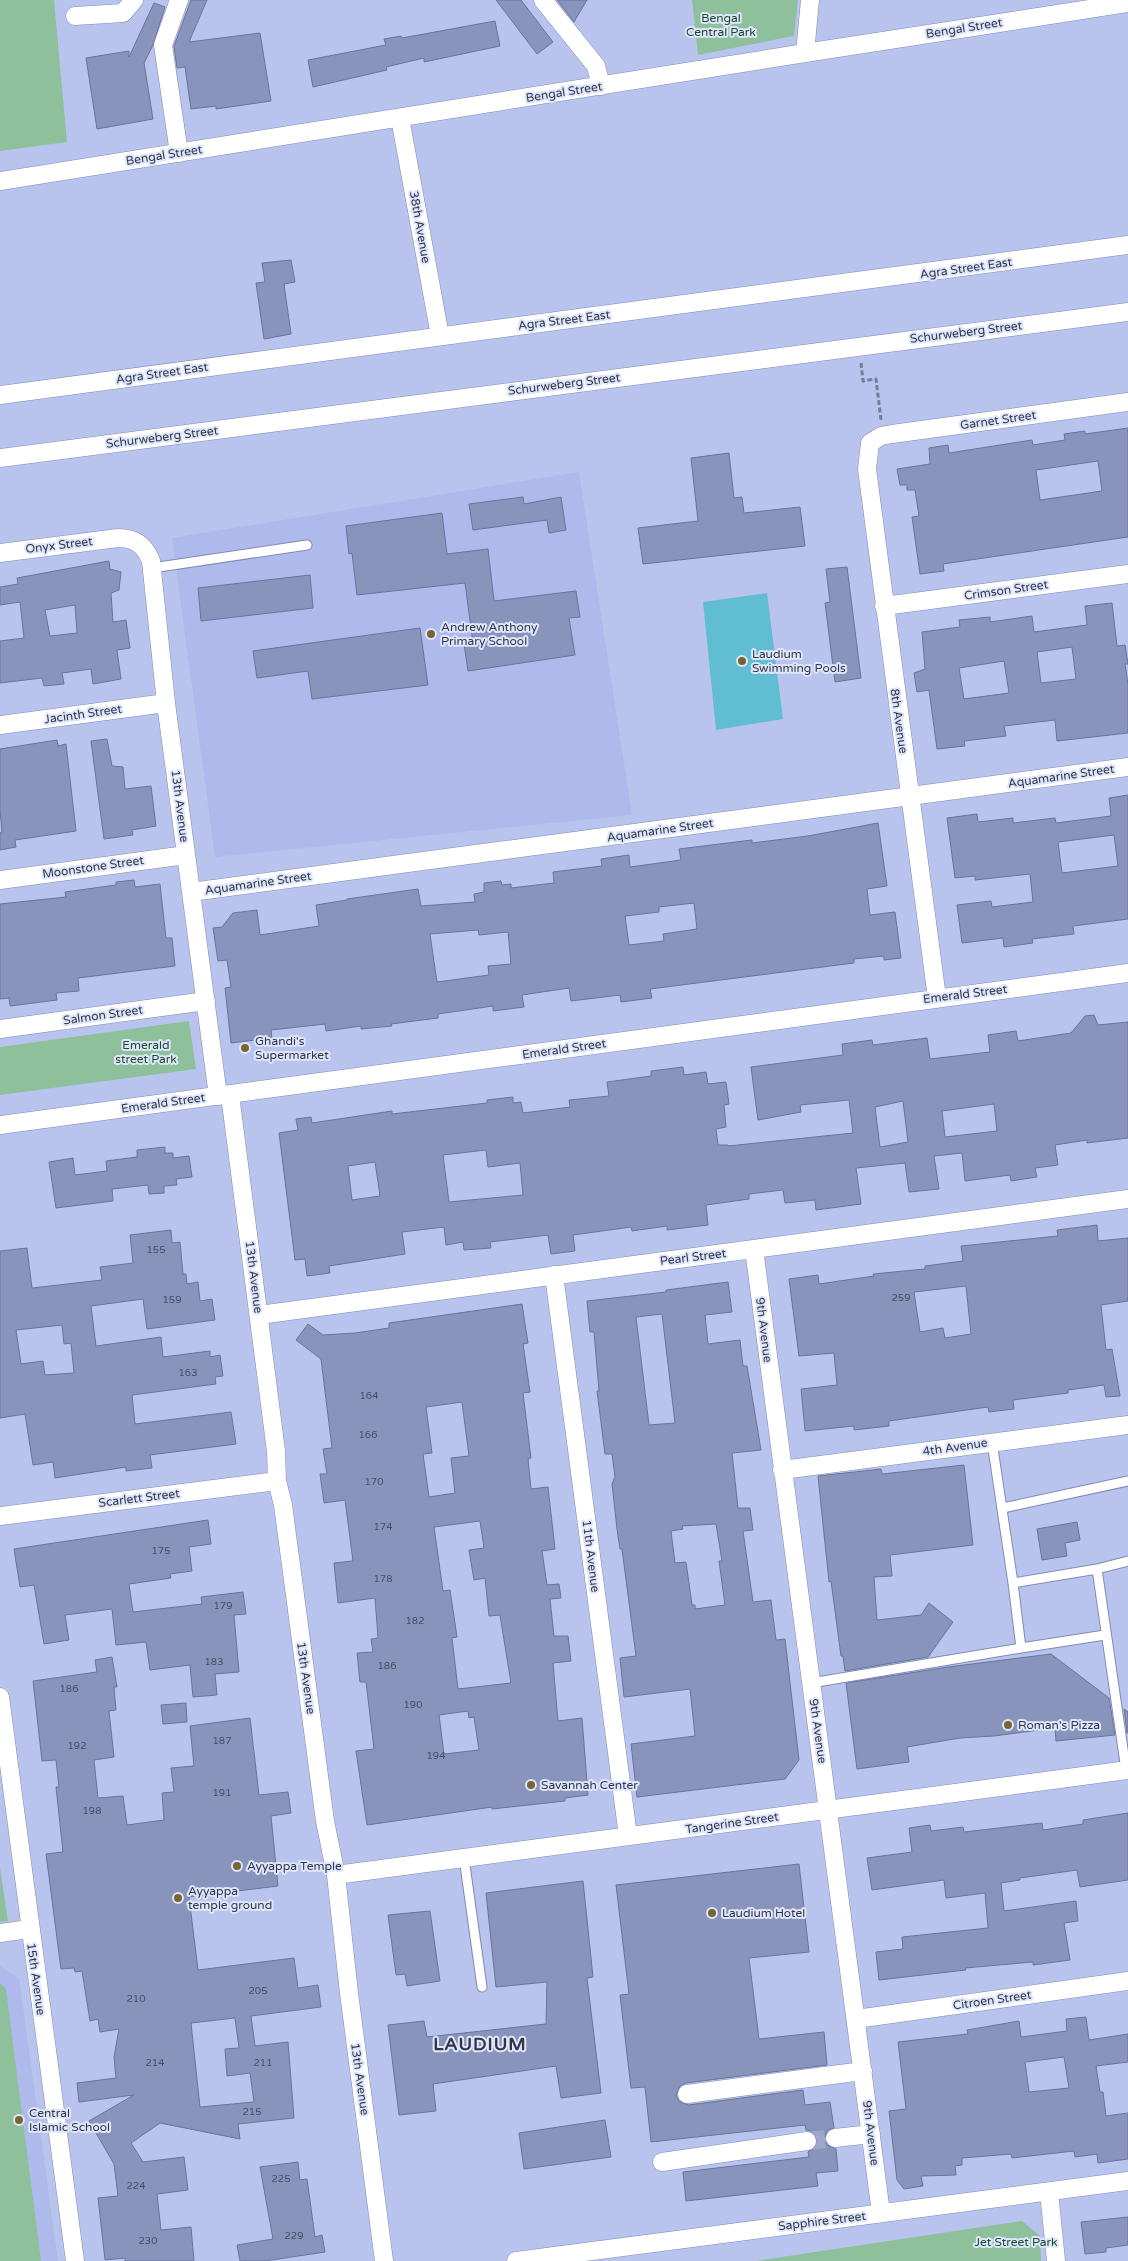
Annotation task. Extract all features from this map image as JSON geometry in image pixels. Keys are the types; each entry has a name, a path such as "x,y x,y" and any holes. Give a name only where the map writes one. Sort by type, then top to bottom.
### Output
{"street":[{"path":"74,16 124,13 134,0"},
{"path":"178,153 163,45 179,0"},
{"path":"543,0 596,66 601,86"},
{"path":"804,53 810,0"},
{"name":"Bengal Street","path":"0,181 1128,3"},
{"name":"38th Avenue","path":"400,118 440,336"},
{"name":"Agra Street East","path":"0,395 1128,245"},
{"name":"Schurweberg Street","path":"0,458 1128,312"},
{"name":"Garnet Street","path":"870,443 881,436 892,434 1128,402"},
{"name":"8th Avenue","path":"870,443 867,469 937,998"},
{"name":"Onyx Street","path":"0,553 118,538"},
{"name":"13th Avenue","path":"118,538 128,538 138,542 147,550 152,568 166,703 191,892 206,1001 224,1095 259,1315 276,1452 277,1481 283,1505 325,1821 336,1875 349,1992 384,2261"},
{"name":"Crimson Street","path":"884,606 1128,574"},
{"name":"Jacinth Street","path":"0,725 166,703"},
{"name":"Aquamarine Street","path":"191,892 1128,767"},
{"name":"Moonstone Street","path":"0,880 186,854"},
{"name":"Emerald Street","path":"0,1125 937,998 1128,974"},
{"name":"Salmon Street","path":"0,1029 206,1001"},
{"name":"Pearl Street","path":"259,1315 1128,1199"},
{"name":"9th Avenue","path":"754,1249 881,2213"},
{"name":"11th Avenue","path":"554,1275 628,1836"},
{"name":"4th Avenue","path":"782,1470 1128,1425"},
{"name":"Scarlett Street","path":"0,1516 277,1481"},
{"name":"15th Avenue","path":"0,1697 29,1929 75,2261"},
{"name":"Tangerine Street","path":"336,1875 1127,1770"},
{"path":"0,1933 29,1929"},
{"name":"Citroen Street","path":"856,2019 1128,1981"},
{"path":"687,2094 863,2071"},
{"path":"835,2138 871,2134"},
{"path":"662,2162 807,2141"},
{"name":"Sapphire Street","path":"516,2261 591,2256 881,2213 1128,2181"},
{"path":"1049,2192 1056,2261"}],"lane":[{"path":"152,568 307,545"},
{"path":"992,1442 1003,1508 1021,1648"},
{"path":"1003,1508 1128,1481"},
{"path":"1013,1583 1097,1569 1128,1561"},
{"path":"1097,1569 1105,1635 1127,1770"},
{"path":"811,1683 1105,1635"},
{"path":"464,1858 482,1987"}],"path":[{"path":"863,381 876,379 882,424"}],"shaded area":[{"path":"579,472 632,815 215,857 172,538"},
{"name":"Laudium Swimming Pools","path":"767,593 783,719 716,730 703,602"},
{"name":"Central Islamic School","path":"0,1966 19,1978 58,2261 0,2261"}],"green space":[{"path":"0,0 54,0 67,142 0,151"},
{"name":"Bengal Central Park","path":"692,0 798,0 794,36 698,55"},
{"name":"Emerald street Park","path":"189,1021 196,1069 0,1095 0,1047"},
{"path":"0,1868 8,1921 0,1922"},
{"path":"0,1983 6,1989 41,2261 0,2261"},
{"name":"Jet Street Park","path":"1022,2221 1040,2236 1041,2261 756,2261"}],"building":[{"path":"191,0 207,0 189,42 260,33 271,101 216,109 216,106 191,109 185,67 177,68 174,46"},
{"path":"496,0 521,0 553,42 537,54"},
{"path":"557,0 587,0 574,22"},
{"path":"154,3 165,7 153,45 144,63 153,119 97,129 86,58 129,51 129,57"},
{"path":"495,21 500,46 424,62 424,58 386,67 387,70 313,87 308,60 386,45 384,39 401,36 402,38"},
{"path":"291,260 295,282 284,284 291,334 264,339 256,283 265,282 262,263"},
{"path":"1128,428 1128,537 943,564 944,571 920,574 912,517 919,516 915,490 907,490 907,485 900,485 897,469 930,464 929,448 948,445 949,453 1032,440 1033,445 1065,440 1064,434 1085,431 1085,434","holes":["1098,461 1102,491 1040,500 1036,470"]},
{"path":"729,453 734,498 742,497 744,513 800,507 805,546 643,564 638,528 698,521 691,458"},
{"path":"523,497 524,504 561,497 566,530 549,533 547,520 473,530 469,504"},
{"path":"442,513 447,554 488,549 494,601 576,591 580,617 569,618 575,655 468,671 464,644 473,643 465,583 357,595 352,553 349,554 346,526"},
{"path":"109,561 110,569 121,572 119,590 111,593 113,622 126,620 130,648 117,650 121,679 93,684 91,669 62,673 64,684 44,686 42,678 0,683 0,641 24,638 20,602 0,605 0,587 18,584 17,578","holes":["75,605 77,633 50,636 45,610"]},
{"path":"847,567 861,678 835,682 825,603 830,602 826,569"},
{"path":"310,575 313,608 201,621 198,588"},
{"path":"1112,603 1117,646 1125,645 1128,664 1125,664 1128,684 1128,733 1057,741 1055,720 1004,726 1006,736 964,741 965,746 937,749 929,690 917,692 914,673 925,669 922,632 960,627 959,620 990,617 990,622 1032,616 1034,632 1087,625 1085,606","holes":["1072,647 1076,679 1041,683 1037,652","1004,661 1009,693 964,699 959,668"]},
{"path":"420,628 428,685 312,699 308,671 257,678 253,651"},
{"path":"107,739 112,766 123,767 125,789 151,786 156,826 132,830 133,835 104,839 91,741"},
{"path":"57,740 58,746 66,744 76,831 15,840 16,847 0,850 0,833 2,832 0,749"},
{"path":"1128,795 1128,919 1073,926 1074,934 1032,939 1033,943 1004,947 1003,938 962,943 957,905 991,901 992,907 1033,902 1030,874 975,880 975,876 955,878 947,818 977,814 978,822 1013,818 1013,823 1055,818 1056,823 1111,816 1109,798","holes":["1114,835 1118,866 1062,873 1058,842"]},
{"path":"878,823 887,886 867,889 870,915 895,912 901,958 884,960 884,956 854,959 854,963 650,989 652,998 621,1002 620,995 571,1001 569,988 522,995 524,1007 493,1011 493,1006 438,1014 438,1018 361,1029 361,1026 326,1031 325,1024 271,1030 272,1038 231,1043 225,988 231,987 227,960 218,961 213,928 222,927 233,913 257,910 260,935 319,926 316,905 347,899 418,889 421,906 475,902 474,894 484,892 484,883 501,881 502,885 511,884 511,888 554,883 553,872 602,866 601,859 629,855 630,867 681,860 679,849 752,840 752,843 808,836","holes":["694,903 697,929 663,934 664,941 629,945 625,916 659,912 659,907","478,930 479,935 508,932 511,964 488,966 489,975 437,982 430,934"]},
{"path":"134,880 135,887 160,884 166,938 172,938 175,966 78,978 79,991 56,993 57,1000 10,1006 9,998 0,999 0,904 66,897 65,892 116,885 116,882"},
{"path":"1094,1015 1098,1025 1128,1022 1128,1138 1087,1143 1087,1140 1055,1145 1058,1165 1035,1168 1037,1177 1011,1181 1010,1175 965,1181 962,1153 934,1156 939,1189 909,1192 905,1163 856,1168 861,1204 816,1210 815,1200 785,1203 783,1190 749,1194 749,1199 706,1205 708,1225 667,1230 667,1226 632,1231 631,1227 573,1235 575,1251 551,1254 548,1235 490,1242 491,1248 464,1250 463,1242 446,1245 444,1227 402,1232 405,1254 329,1266 330,1273 307,1276 305,1259 295,1260 279,1133 298,1130 296,1119 311,1117 312,1123 392,1111 392,1114 487,1103 487,1100 513,1097 513,1103 521,1102 523,1113 570,1107 569,1100 609,1096 607,1082 651,1076 651,1071 683,1067 684,1075 706,1072 708,1084 726,1082 729,1104 724,1105 726,1127 716,1129 718,1145 728,1146 853,1133 849,1100 800,1105 801,1112 758,1120 751,1067 843,1055 842,1044 872,1040 873,1045 927,1038 930,1059 990,1052 988,1035 1016,1031 1018,1041 1071,1033 1085,1016","holes":["903,1101 908,1142 880,1147 875,1107","994,1104 997,1131 945,1137 942,1111","486,1150 488,1167 520,1163 523,1195 449,1202 443,1155","375,1162 380,1196 352,1200 348,1166"]},
{"path":"165,1147 165,1153 173,1153 173,1158 189,1156 192,1177 176,1179 177,1185 164,1186 164,1193 149,1194 148,1185 112,1189 113,1201 56,1208 49,1162 73,1158 75,1175 107,1171 106,1161 137,1157 137,1150"},
{"path":"1097,1225 1098,1241 1128,1238 1128,1301 1101,1305 1106,1350 1112,1349 1120,1396 1106,1397 1104,1385 1068,1390 1068,1393 1013,1400 1014,1409 989,1412 988,1407 889,1421 889,1426 854,1430 854,1426 805,1431 801,1389 837,1385 834,1353 799,1356 789,1279 818,1275 819,1284 874,1276 873,1274 925,1269 925,1266 963,1261 961,1246 1058,1236 1057,1230","holes":["966,1286 971,1334 945,1338 943,1328 920,1332 914,1292"]},
{"path":"171,1230 172,1243 180,1242 183,1274 186,1274 187,1284 198,1282 200,1301 212,1299 215,1320 147,1329 143,1299 91,1306 96,1346 161,1337 163,1357 210,1351 210,1357 220,1355 223,1376 215,1377 216,1384 132,1395 135,1424 231,1412 236,1444 150,1455 152,1468 126,1471 126,1467 55,1478 53,1462 33,1465 25,1414 0,1418 0,1251 27,1248 32,1288 102,1280 100,1267 133,1263 130,1235","holes":["62,1325 64,1344 71,1343 74,1373 45,1375 43,1361 21,1364 16,1330"]},
{"path":"728,1282 732,1312 705,1315 708,1344 740,1340 743,1366 747,1366 761,1450 732,1453 738,1508 750,1508 753,1530 743,1531 753,1602 771,1600 776,1640 785,1639 799,1760 785,1779 637,1797 631,1744 695,1736 690,1689 624,1697 620,1658 636,1656 622,1549 620,1549 617,1529 612,1484 615,1477 612,1454 605,1454 597,1391 599,1391 594,1332 590,1332 587,1301 666,1292 666,1290","holes":["662,1314 675,1423 649,1425 636,1317","716,1524 722,1561 719,1561 725,1605 695,1609 695,1605 692,1605 686,1562 675,1563 671,1531 683,1529 682,1526"]},
{"path":"522,1304 528,1343 523,1344 530,1392 523,1393 531,1458 528,1459 531,1489 548,1487 555,1549 542,1551 547,1585 559,1584 561,1598 550,1599 554,1636 568,1636 571,1661 553,1663 558,1721 582,1718 588,1795 565,1798 565,1801 492,1809 492,1807 367,1825 356,1751 374,1749 366,1682 360,1682 357,1653 373,1652 371,1639 378,1638 375,1598 338,1603 334,1563 353,1561 345,1500 324,1503 320,1474 327,1474 323,1449 332,1448 321,1359 296,1340 308,1324 323,1335 389,1328 389,1323","holes":["462,1402 469,1456 451,1458 455,1493 429,1497 423,1454 432,1453 426,1407","480,1521 484,1548 469,1550 474,1580 485,1578 489,1616 500,1615 511,1683 458,1689 452,1638 457,1637 450,1590 443,1591 434,1527","468,1711 469,1718 474,1717 479,1750 444,1754 439,1715"]},
{"path":"964,1465 973,1545 890,1555 892,1576 874,1577 877,1620 921,1615 929,1603 953,1622 928,1657 845,1671 843,1656 841,1656 831,1581 829,1582 818,1476 881,1469 882,1474"},
{"path":"208,1520 211,1544 189,1547 192,1571 170,1574 171,1578 129,1584 133,1612 202,1604 201,1597 243,1592 246,1614 234,1615 239,1672 215,1674 217,1695 193,1697 190,1665 150,1670 146,1642 116,1645 112,1609 65,1615 69,1640 44,1644 34,1585 20,1587 14,1549"},
{"path":"1077,1522 1080,1540 1065,1543 1067,1556 1042,1560 1037,1529"},
{"path":"1051,1654 1109,1698 1115,1735 1056,1741 1055,1728 994,1736 960,1738 907,1747 909,1762 857,1769 846,1683 948,1667"},
{"path":"112,1657 117,1687 114,1687 116,1710 109,1711 114,1757 94,1760 98,1798 123,1796 127,1825 164,1820 162,1793 174,1792 171,1768 194,1766 190,1726 250,1718 259,1795 288,1792 291,1813 271,1816 278,1886 189,1897 198,1970 294,1958 298,1988 318,1985 321,2007 251,2016 255,2046 288,2042 294,2118 238,2124 240,2139 160,2123 131,2143 143,2162 184,2157 188,2190 157,2194 161,2230 191,2227 194,2261 125,2261 125,2258 105,2260 98,2198 118,2196 114,2164 89,2121 134,2095 79,2102 77,2083 116,2078 114,2057 119,2029 100,2032 98,2019 90,2021 82,1971 75,1972 74,1968 61,1969 46,1854 63,1852 56,1787 59,1787 56,1760 42,1761 33,1681 97,1672 95,1660","holes":["235,2018 239,2048 225,2049 227,2076 250,2073 254,2102 200,2107 191,2023"]},
{"path":"186,1703 187,1722 163,1724 161,1705"},
{"path":"1124,1709 1128,1712 1128,1733 1127,1733"},
{"path":"1128,1813 1128,1880 1080,1887 1077,1870 1020,1878 1020,1880 1001,1883 1004,1911 1076,1901 1078,1921 1064,1923 1070,1960 1033,1965 1033,1962 965,1968 966,1970 879,1980 876,1952 903,1949 902,1937 988,1928 985,1893 946,1898 944,1880 872,1890 867,1858 912,1852 909,1828 930,1825 931,1831 963,1827 964,1832 1042,1823 1043,1830 1083,1824 1083,1820"},
{"path":"799,1864 809,1952 749,1958 759,2039 824,2032 827,2065 686,2083 680,2086 676,2095 679,2101 688,2105 803,2090 805,2105 830,2102 834,2128 828,2130 824,2139 827,2145 836,2149 838,2171 816,2173 818,2186 686,2201 683,2172 809,2157 808,2152 817,2145 817,2139 811,2131 806,2130 805,2125 651,2142 645,2087 631,2088 620,1995 629,1994 616,1885"},
{"path":"583,1881 593,1977 587,1978 601,2093 561,2098 556,2066 433,2084 436,2111 399,2115 388,2025 424,2021 427,2037 546,2024 547,1982 496,1987 486,1893"},
{"path":"430,1911 440,1981 407,1986 405,1974 396,1975 388,1915"},
{"path":"1086,2017 1089,2040 1128,2034 1128,2062 1096,2066 1100,2092 1103,2092 1106,2116 1128,2113 1128,2159 1098,2163 1097,2154 1075,2157 1074,2151 1012,2158 1011,2154 962,2158 962,2165 955,2166 956,2175 921,2176 923,2186 904,2189 897,2180 889,2111 906,2109 898,2042 968,2034 967,2030 1019,2021 1021,2037 1067,2031 1066,2019","holes":["1064,2057 1069,2088 1029,2092 1025,2062"]},
{"path":"605,2120 611,2157 524,2169 519,2133"},
{"path":"298,2162 300,2180 307,2179 315,2237 322,2235 325,2252 265,2261 240,2261 237,2245 273,2239 260,2167"},
{"path":"1128,2217 1128,2245 1106,2248 1106,2252 1085,2254 1081,2222"}],"tunnel":[{"path":"807,2141 835,2138"}],"place":[{"name":"Andrew Anthony Primary School","path":"431,634"},
{"name":"Laudium Swimming Pools","path":"742,661"},
{"name":"Ghandi's Supermarket","path":"245,1048"},
{"name":"Roman's Pizza","path":"1008,1725"},
{"name":"Savannah Center","path":"531,1785"},
{"name":"Ayyappa Temple","path":"237,1866"},
{"name":"Ayyappa temple ground","path":"178,1898"},
{"name":"Laudium Hotel","path":"712,1913"},
{"name":"Central Islamic School","path":"19,2120"}],"district":[{"name":"LAUDIUM","path":"480,2044"}]}
